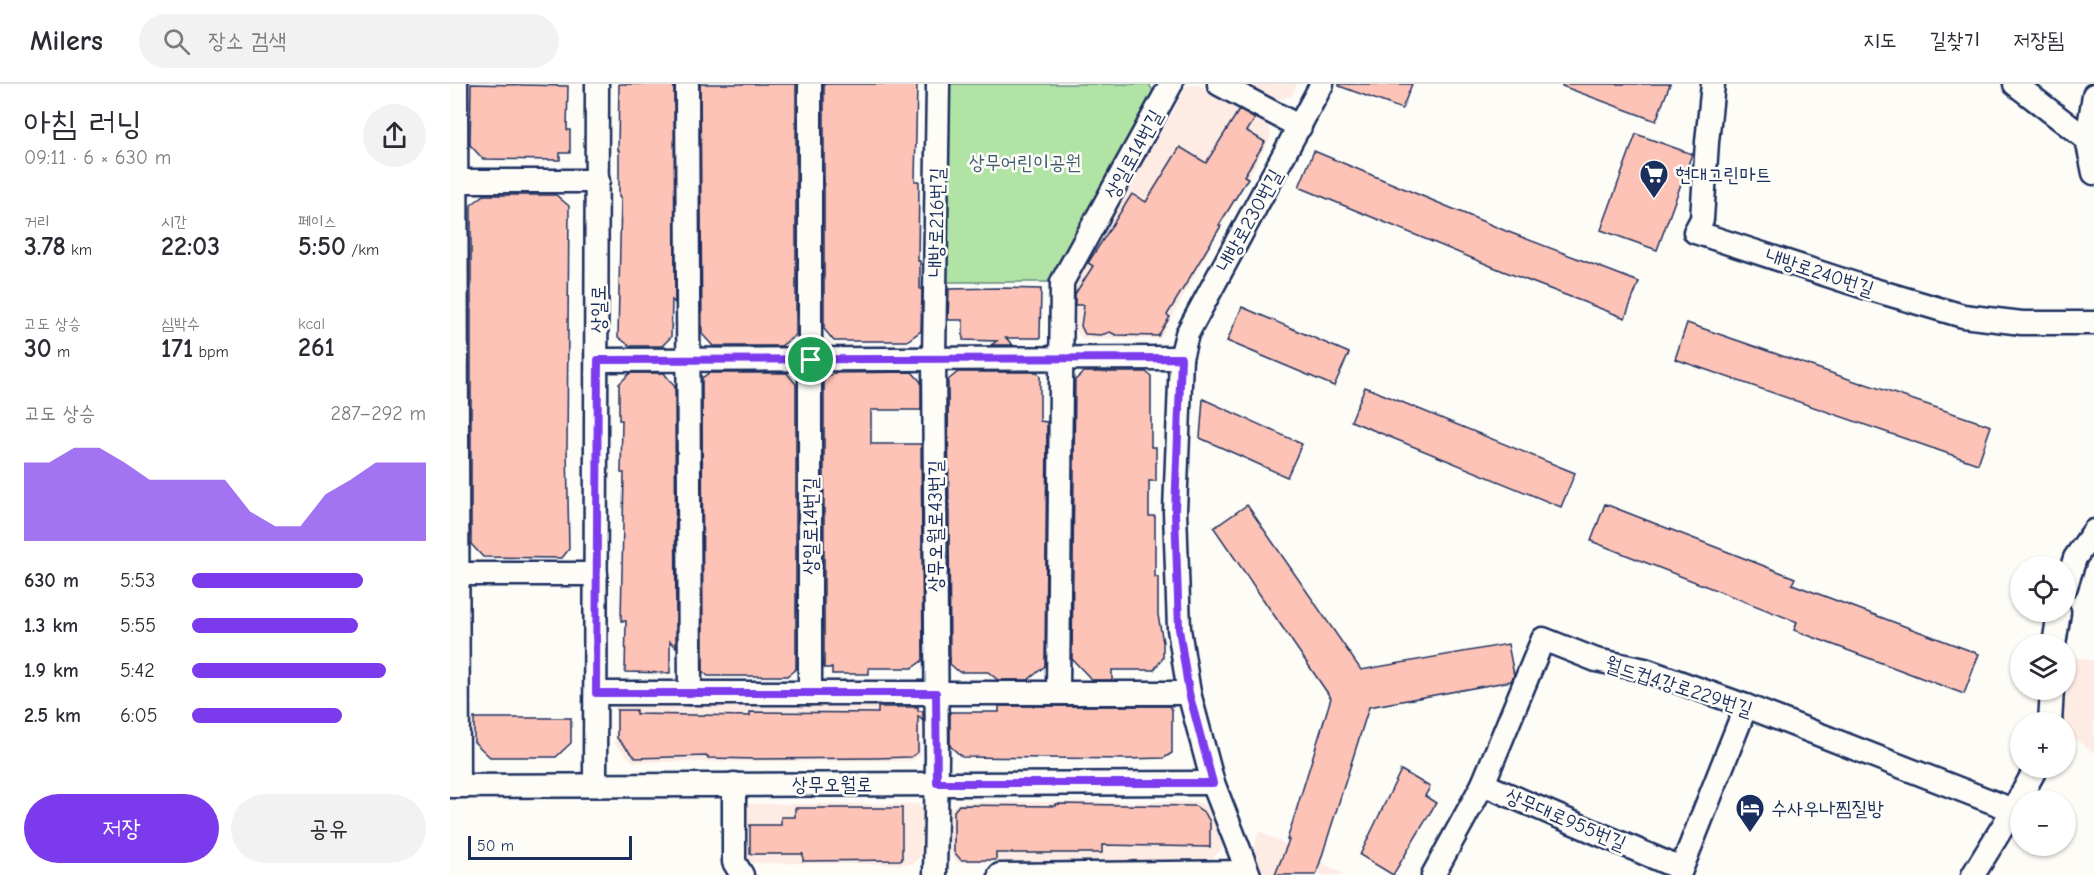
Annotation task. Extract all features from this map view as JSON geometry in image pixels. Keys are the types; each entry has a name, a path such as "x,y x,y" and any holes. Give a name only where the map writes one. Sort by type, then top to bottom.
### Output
{"street":[{"path":"454,786 453,181 456,84"},
{"name":"상일로","path":"595,785 597,84"},
{"path":"687,84 690,693"},
{"name":"상일로14번길","path":"810,84 810,693"},
{"name":"내방로216번길","path":"934,360 938,84"},
{"name":"상일로14번길","path":"1059,692 1062,282 1171,84"},
{"path":"1219,84 1299,127"},
{"name":"내방로230번길","path":"1248,873 1213,783 1189,693 1179,629 1175,511 1181,358 1187,334 1322,84"},
{"name":"내방로240번길","path":"1713,84 1702,219 1695,232 1864,287 1963,316 2022,324 2094,323"},
{"path":"2015,84 2091,142"},
{"path":"2094,95 2091,142 2094,172"},
{"path":"453,181 598,181"},
{"path":"598,360 1181,358"},
{"name":"상무오월로43번길","path":"934,360 937,783 935,875"},
{"path":"2076,557 2094,531"},
{"path":"454,574 596,574"},
{"name":"월드컵4강로229번길","path":"1433,875 1483,784 1543,639 1596,660 1645,670 1746,706 2010,809"},
{"path":"596,693 1189,693"},
{"name":"상무대로955번길","path":"1483,784 1680,872 1746,706"},
{"name":"상무오월로","path":"454,786 1213,783"},
{"path":"734,784 734,862 742,875"},
{"path":"1973,875 2010,815"},
{"path":"1000,875 1248,873"}],"shaded area":[{"path":"1196,84 1268,124 1271,136 1160,339 1083,339 1071,325 1072,286 1187,86"},
{"path":"1244,84 1297,84 1291,96 1275,100"},
{"path":"2076,658 2094,661 2094,753 2076,740 2076,712 2064,712 2066,700 2076,700"},
{"path":"616,702 915,703 921,709 920,755 912,761 633,762 615,744"},
{"path":"958,802 1198,802 1211,809 1220,828 1224,846 1210,861 957,862 950,852 950,809"},
{"path":"745,804 919,804 926,812 926,851 913,864 746,863"},
{"path":"1259,831 1345,875 1261,875 1252,858"}],"green space":[{"name":"상무어린이공원","path":"949,84 1149,84 1153,91 1048,282 946,282"}],"building":[{"path":"471,84 568,86 567,130 570,130 570,153 560,153 560,160 483,159 470,145"},
{"path":"619,84 674,84 675,303 672,300 671,337 662,346 630,346 618,337 621,197 619,197 618,150"},
{"path":"700,84 796,84 796,335 781,346 713,346 702,334"},
{"path":"824,84 917,84 915,181 919,181 918,261 920,261 920,289 922,289 921,331 907,341 834,341 824,329"},
{"path":"1339,84 1412,84 1402,109 1339,86"},
{"path":"1562,84 1670,84 1656,121 1562,86"},
{"path":"1239,110 1255,119 1247,131 1265,142 1244,176 1248,178 1167,315 1170,317 1158,336 1116,335 1110,332 1101,335 1085,334 1081,326 1084,305 1075,305 1075,294 1093,266 1088,263 1132,194 1146,202 1180,147 1206,163"},
{"path":"1636,134 1692,154 1657,250 1601,230"},
{"path":"1314,151 1506,231 1639,282 1625,318 1503,271 1299,187"},
{"path":"484,195 556,195 569,206 567,448 569,549 562,558 483,557 471,544 471,205"},
{"path":"949,289 1041,289 1040,338 1006,338 1013,345 991,345 997,341 963,340 963,320 948,320"},
{"path":"1242,307 1349,353 1334,386 1227,341"},
{"path":"1687,323 1991,426 1978,464 1675,359"},
{"path":"912,372 921,382 921,410 871,410 871,444 921,444 923,660 912,668 869,668 869,674 832,674 832,668 824,668 824,380 834,373"},
{"path":"958,372 1037,372 1040,376 1040,421 1047,422 1045,666 1028,680 998,680 988,672 959,672 950,664 948,380"},
{"path":"1084,372 1146,372 1151,376 1151,447 1156,447 1156,481 1149,481 1149,516 1155,516 1155,577 1158,577 1158,615 1163,642 1163,658 1154,670 1112,670 1112,680 1092,680 1072,659 1075,380"},
{"path":"630,373 664,373 675,387 676,647 670,641 670,673 625,672 626,621 621,621 624,473 621,473 622,420 619,420 619,384"},
{"path":"709,373 787,373 796,384 796,669 787,676 708,676 703,672 702,378"},
{"path":"1365,387 1575,473 1561,507 1351,421"},
{"path":"1203,399 1302,444 1287,477 1200,438"},
{"path":"1605,504 1795,578 1792,584 1979,654 1964,694 1794,630 1797,622 1591,541"},
{"path":"1247,505 1361,670 1508,644 1514,675 1511,681 1369,707 1316,875 1275,875 1289,840 1287,840 1331,698 1214,528"},
{"path":"999,706 1169,706 1172,710 1172,753 1164,758 1127,759 962,757 950,746 950,712 999,712"},
{"path":"878,707 918,707 918,711 923,711 923,721 918,716 918,752 911,757 876,758 758,759 708,758 708,756 636,758 617,738 617,710 636,710 636,714 750,716 750,712 878,713"},
{"path":"474,718 571,718 571,743 556,757 490,757 474,742"},
{"path":"1401,770 1430,787 1425,796 1436,803 1393,875 1360,855"},
{"path":"1056,804 1195,806 1205,813 1210,822 1210,847 1102,845 1102,853 996,853 996,860 961,860 954,852 954,811 959,805 1056,806"},
{"path":"795,808 902,808 902,860 803,861 803,854 750,854 750,825 781,825 781,817 795,817"}],"place":[{"name":"현대그린마트","path":"1654,200"},
{"name":"수사우나찜질방","path":"1750,834"}],"route":[{"path":"1181,358 1175,511 1179,629 1189,693 1213,783 937,783 936,693 596,693 598,360 811,360 1181,358"}]}
